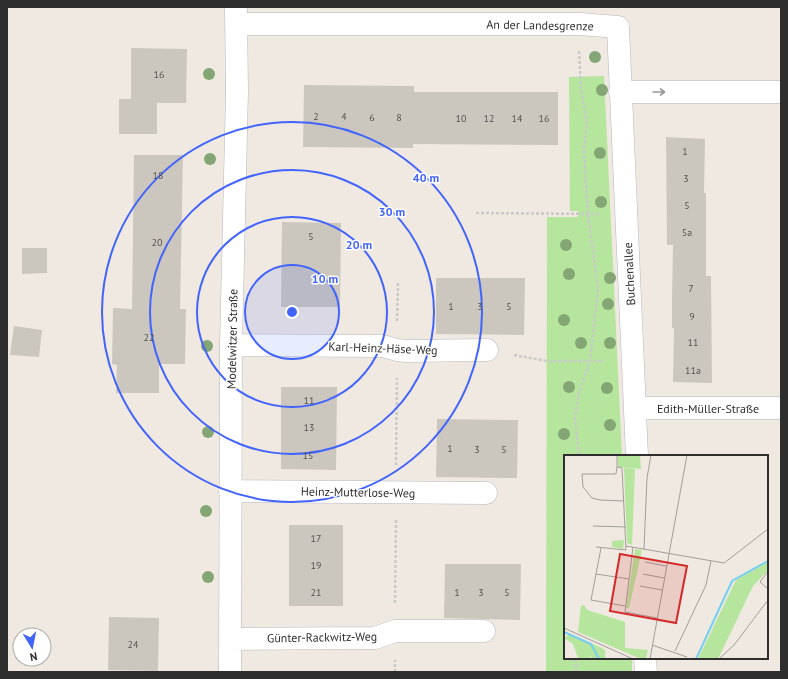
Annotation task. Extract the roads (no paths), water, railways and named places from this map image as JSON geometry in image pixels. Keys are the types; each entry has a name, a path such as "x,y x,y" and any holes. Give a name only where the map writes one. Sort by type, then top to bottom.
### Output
{"street":[{"name":"An der Landesgrenze","path":"236,15 580,24 618,27 620,92"},
{"name":"Modelwitzer Straße","path":"230,672 231,345 237,91 236,15"},
{"path":"620,92 781,92"},
{"name":"Buchenallee","path":"620,92 637,455"},
{"name":"Karl-Heinz-Häse-Weg","path":"231,345 383,346 406,351 487,350"},
{"name":"Edith-Müller-Straße","path":"635,408 781,408"},
{"name":"Heinz-Mutterlose-Weg","path":"230,490 486,493"},
{"name":"Günter-Rackwitz-Weg","path":"230,638 375,638 395,632 484,631"},
{"path":"645,659 646,672"}]}
